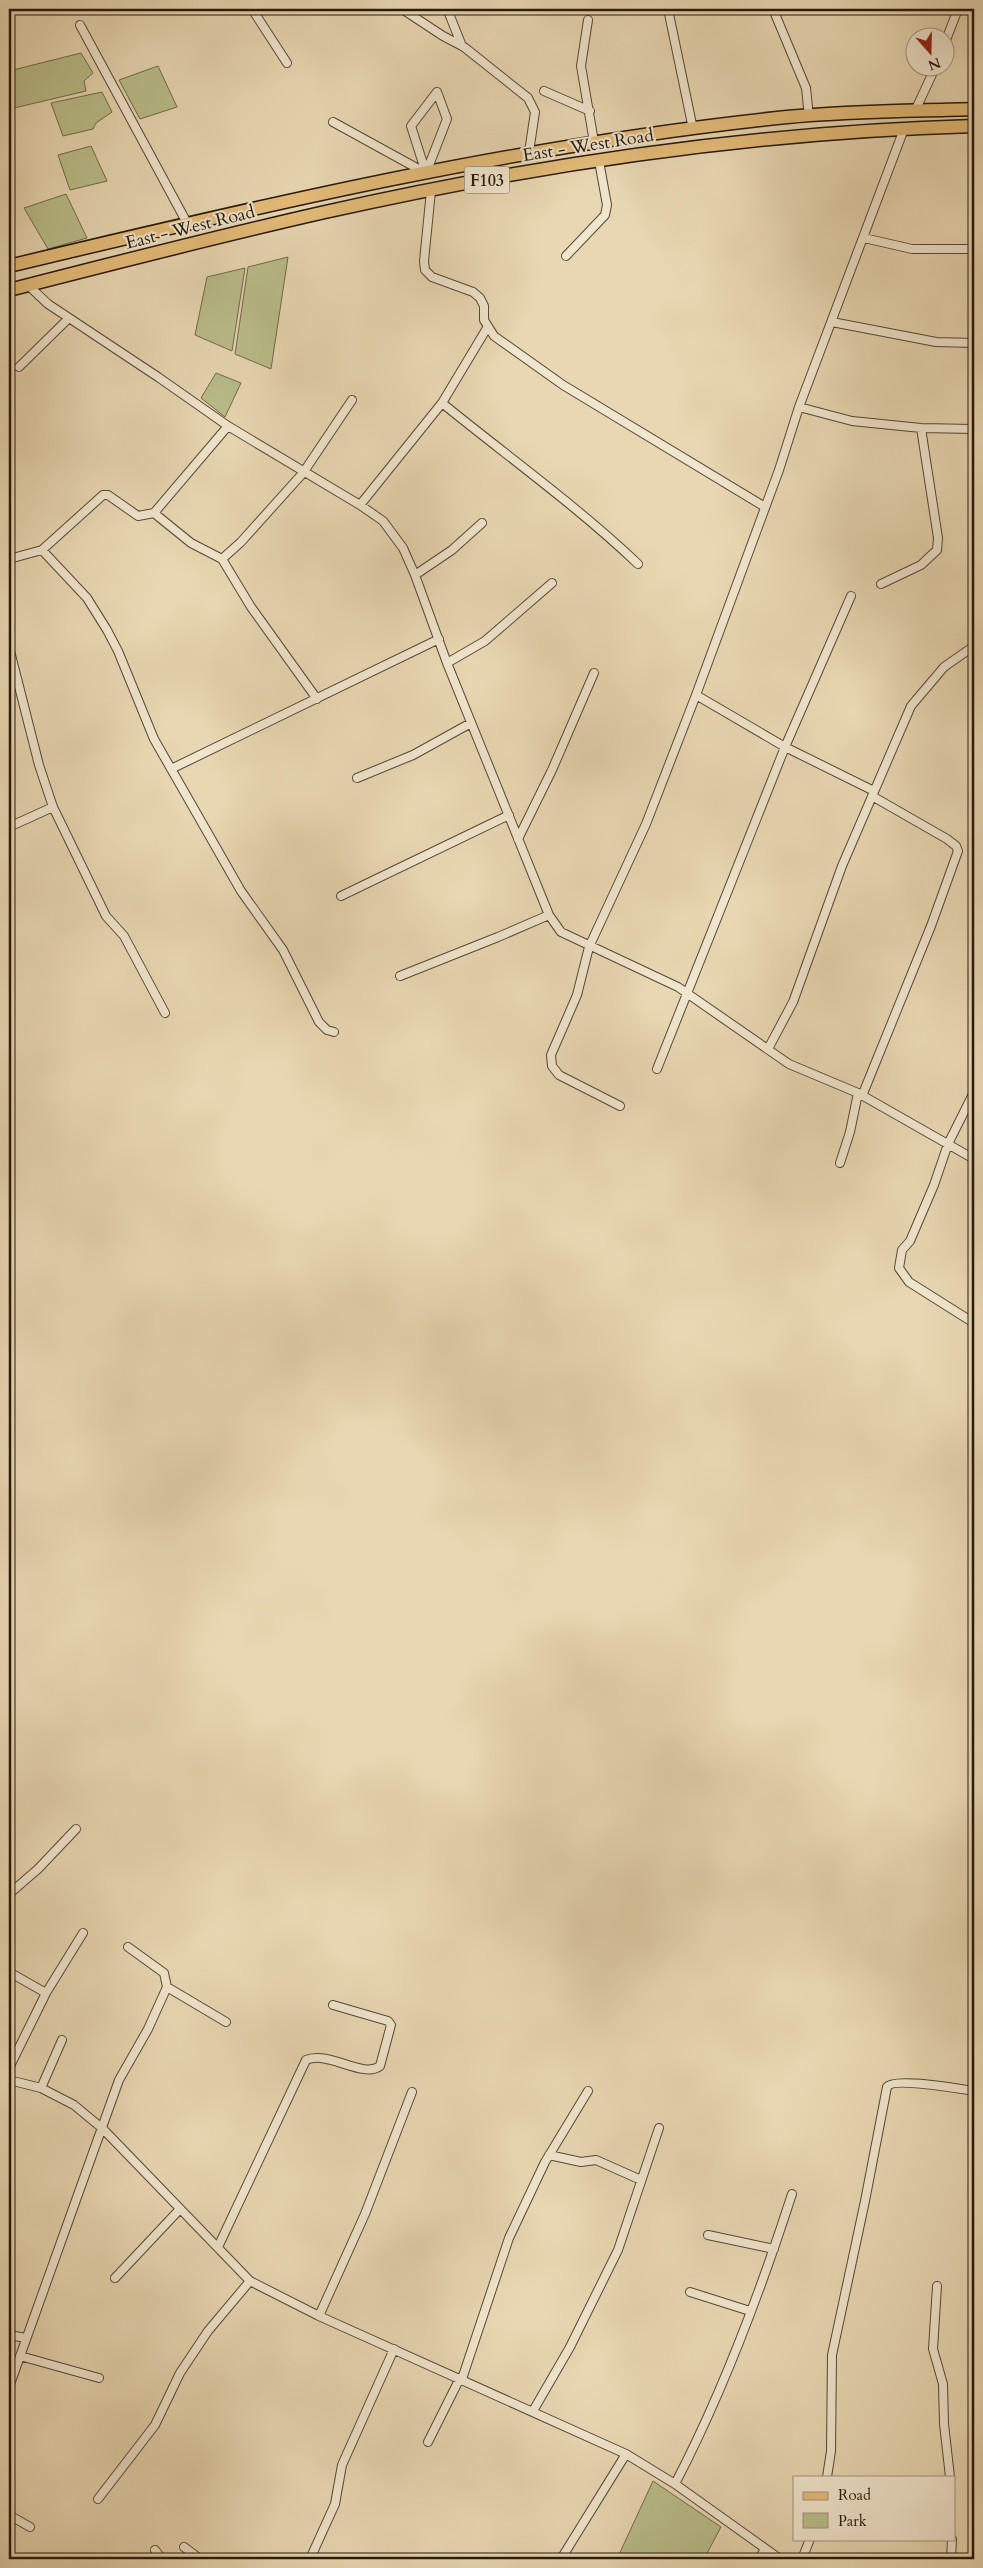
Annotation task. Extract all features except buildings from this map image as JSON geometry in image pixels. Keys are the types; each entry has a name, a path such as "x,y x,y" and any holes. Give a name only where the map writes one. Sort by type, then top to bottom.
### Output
{"main road":[{"name":"East - West Road","path":"9,266 328,192 529,152 790,117 974,109"},
{"name":"East - West Road","path":"9,290 308,216 431,191 599,161 796,135 974,126"}],"street":[{"path":"252,9 286,63"},
{"path":"402,9 462,46 528,98 534,106 535,122 529,152"},
{"path":"451,9 448,11 462,46"},
{"path":"668,9 693,129"},
{"path":"773,9 806,88 809,117"},
{"path":"951,28 958,9"},
{"path":"588,20 581,66 594,142"},
{"path":"80,25 188,223"},
{"path":"916,111 931,78"},
{"path":"544,91 590,112"},
{"path":"436,92 447,118 426,173 411,126 436,92"},
{"path":"333,122 426,173"},
{"path":"620,1106 559,1075 552,1066 551,1055 577,995 590,946 646,824 696,694 765,507 799,408 904,129"},
{"path":"566,256 605,215 607,204 599,161"},
{"path":"431,191 424,261 425,270 432,276 473,292 480,298 484,306 484,320 487,328 494,336 562,385 765,507"},
{"path":"864,238 912,250 974,249"},
{"path":"28,285 48,304 158,376 228,426 268,449 303,473 360,505 383,521 403,548 415,575 447,663 549,915 562,932 688,994 789,1064 860,1095 974,1159"},
{"path":"20,367 69,318"},
{"path":"832,322 936,342 974,342"},
{"path":"360,505 442,402 487,328"},
{"path":"222,560 303,473 352,400"},
{"path":"442,402 513,462 602,530 638,564"},
{"path":"799,408 852,421 921,428 974,429"},
{"path":"9,559 42,550 103,495 108,495 138,516 154,513 228,426"},
{"path":"881,584 921,565 937,550 938,538 921,428"},
{"path":"154,513 191,543 222,560 251,607 317,699"},
{"path":"415,575 452,550 482,523"},
{"path":"42,550 87,598 107,630 154,739 241,891 283,950 319,1022 327,1030 334,1032"},
{"path":"447,663 485,642 552,583"},
{"path":"657,1069 784,747 851,596"},
{"path":"171,769 439,640"},
{"path":"768,1049 793,1002 842,866 911,706 944,667 974,646"},
{"path":"9,647 38,765 53,807 106,916 124,936 165,1013"},
{"path":"518,839 552,770 594,673"},
{"path":"696,694 784,747 873,794 947,839 956,846 958,851 931,926 860,1095 840,1163"},
{"path":"357,778 413,755 471,723"},
{"path":"9,827 53,807"},
{"path":"342,896 509,815"},
{"path":"400,976 549,915"},
{"path":"974,1092 948,1144 934,1185 910,1241 902,1250 899,1268 909,1282 974,1323"},
{"path":"9,1894 38,1869 76,1829"},
{"path":"9,2068 46,1993 83,1933"},
{"path":"9,2387 119,2080 148,2029 167,1987 164,1973 128,1948"},
{"path":"9,1972 46,1993"},
{"path":"167,1987 226,2022"},
{"path":"218,2247 306,2060 318,2057 372,2070 380,2066 391,2025 388,2021 333,2005"},
{"path":"41,2088 62,2040"},
{"path":"9,2080 41,2088 74,2105 103,2129 250,2281 319,2316 626,2454 675,2484 780,2559"},
{"path":"827,2476 831,2450 832,2355 887,2088 894,2083 906,2083 974,2091"},
{"path":"428,2442 461,2379 509,2238 549,2154 588,2091"},
{"path":"319,2316 365,2214 412,2092"},
{"path":"533,2411 570,2347 618,2250 659,2128"},
{"path":"549,2154 581,2162 596,2160 641,2180"},
{"path":"675,2484 702,2431 774,2249 792,2194"},
{"path":"115,2278 180,2208"},
{"path":"708,2235 774,2249"},
{"path":"98,2499 155,2425 180,2373 208,2330 250,2281"},
{"path":"937,2286 933,2349 943,2384 944,2424 950,2476"},
{"path":"690,2292 750,2311"},
{"path":"9,2335 26,2338"},
{"path":"310,2559 335,2504 342,2465 394,2349"},
{"path":"20,2356 99,2378"},
{"path":"561,2559 626,2454"},
{"path":"9,2515 30,2527"},
{"path":"802,2559 810,2540"},
{"path":"951,2559 952,2540"},
{"path":"184,2547 200,2559"},
{"path":"759,2559 765,2549"},
{"path":"155,2550 162,2559"}],"green space":[{"path":"81,53 93,73 84,81 86,91 10,109 9,71"},
{"path":"158,66 177,107 140,119 119,80"},
{"path":"102,92 112,112 96,123 93,129 63,136 51,103"},
{"path":"91,146 107,181 70,190 58,155"},
{"path":"66,194 87,238 48,249 24,208"},
{"path":"288,257 271,369 235,354 248,267"},
{"path":"245,268 232,351 195,335 207,277"},
{"path":"216,373 241,383 225,417 201,398"},
{"path":"653,2481 721,2527 704,2559 617,2559"}]}
